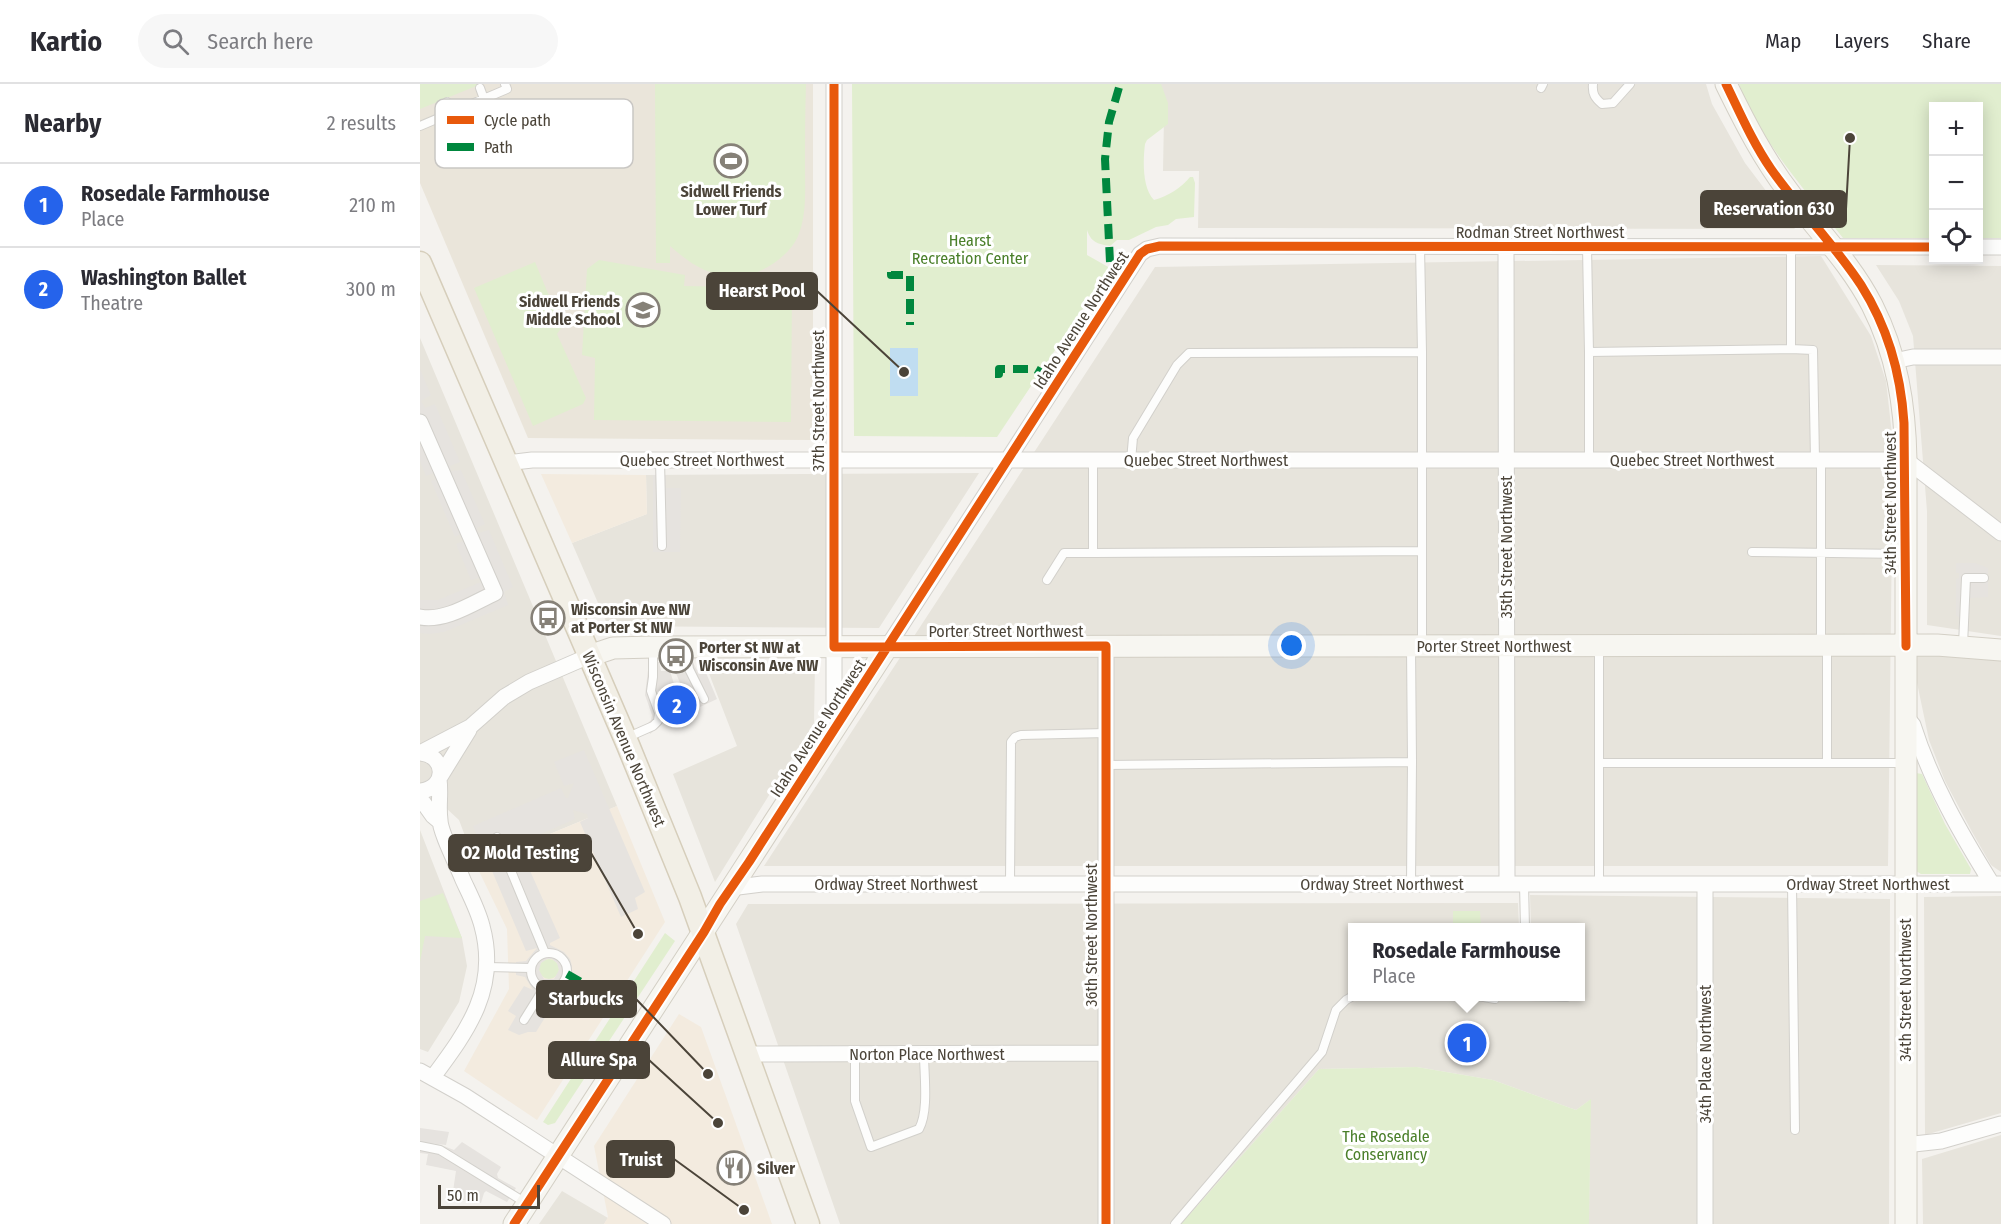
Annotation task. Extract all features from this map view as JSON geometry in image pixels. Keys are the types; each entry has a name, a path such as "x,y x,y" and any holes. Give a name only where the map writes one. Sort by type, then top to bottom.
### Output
{"main road":[{"name":"Wisconsin Avenue Northwest","path":"420,263 625,739 704,932 808,1224"}],"street":[{"name":"37th Street Northwest","path":"834,84 834,730"},
{"name":"34th Street Northwest","path":"1726,84 1768,165 1833,247 1872,304 1894,361 1903,406 1906,460 1906,1224"},
{"name":"Rodman Street Northwest","path":"1147,249 1160,246 1929,247"},
{"name":"35th Street Northwest","path":"1506,246 1507,884"},
{"path":"1983,247 2001,247"},
{"name":"Idaho Avenue Northwest","path":"513,1224 704,932 730,888 749,862 1140,254 1147,249"},
{"path":"1894,361 1913,357 2001,357"},
{"path":"420,423 495,593 450,614 420,617"},
{"name":"Quebec Street Northwest","path":"506,463 532,460 1906,460"},
{"path":"1906,460 2001,533"},
{"name":"36th Street Northwest","path":"1106,646 1106,1224"},
{"name":"Porter Street Northwest","path":"420,753 470,727 504,697 523,685 613,648 1963,646 2001,650"},
{"path":"1906,716 1913,725 1934,779 1950,812 1997,884"},
{"name":"Porter Street Northwest","path":"439,778 470,727"},
{"path":"420,753 430,755 439,764 441,794 439,821 480,919 485,940 487,967 482,998 474,1017 427,1074 465,1096 663,1224"},
{"path":"420,791 432,787 439,778"},
{"path":"420,798 439,821"},
{"path":"749,862 753,874 762,884"},
{"name":"Ordway Street Northwest","path":"730,888 762,884 1997,884"},
{"name":"34th Place Northwest","path":"1705,884 1705,1224"},
{"name":"Norton Place Northwest","path":"748,1054 1106,1053"},
{"path":"1905,1145 1926,1144 2001,1124"}],"lane":[{"path":"480,88 484,99 507,89 505,84"},
{"path":"1593,84 1595,98 1602,104 1613,103 1630,84"},
{"path":"420,126 435,120"},
{"path":"1411,884 1412,762 1422,551 1420,246"},
{"path":"1587,247 1589,460"},
{"path":"1791,247 1791,349"},
{"path":"1589,352 1813,350 1827,763"},
{"path":"1131,460 1133,438 1177,365 1189,353 1422,352"},
{"path":"660,460 662,546"},
{"path":"1093,460 1093,553"},
{"path":"1047,580 1064,553 1422,551"},
{"path":"1752,552 1905,555"},
{"path":"1963,646 1966,578 1984,578"},
{"path":"1599,646 1599,884"},
{"path":"625,739 653,726 658,721 659,713 651,691 654,676 654,647"},
{"path":"686,647 689,669 704,699"},
{"path":"1010,884 1011,742 1015,737 1021,735 1107,733"},
{"path":"1107,765 1412,762"},
{"path":"1599,763 1905,763"},
{"path":"497,837 545,953"},
{"path":"1524,884 1525,923"},
{"path":"1792,884 1795,1130"},
{"path":"545,953 557,954 566,962 565,980 556,988 539,986 532,978 531,968 536,958 545,953"},
{"path":"487,967 531,968"},
{"path":"524,1020 544,988"},
{"path":"1175,1224 1322,1052 1336,1010 1348,999"},
{"path":"855,1054 855,1101 871,1147 920,1129 924,1122 924,1053"},
{"path":"420,1146 440,1150 526,1204"}],"shaded area":[{"name":"Sidwell Friends Middle School","path":"420,84 813,84 813,440 528,438 420,183"},
{"path":"1159,84 1706,84 1712,104 1745,163 1795,229 1198,228 1199,171 1163,171 1164,117"},
{"path":"1821,256 1871,336 1886,381 1893,444 1888,866 764,866 1155,267"},
{"path":"1876,265 2001,266 2001,636 1927,625 1927,511 1913,336 1899,301"},
{"path":"420,338 617,806 476,865 459,820 420,784"},
{"path":"420,369 431,395 421,401 425,408 435,404 460,462 450,466 451,471 461,470 485,524 477,528 478,533 489,530 513,587 504,592 508,605 444,632 429,634 420,633 420,600 438,600 481,582 485,590 487,589 482,577 471,580 456,544 466,540 462,533 455,537 431,481 439,478 436,472 426,476 420,461"},
{"path":"979,473 879,628 608,626 572,543 647,514 646,475"},
{"path":"541,474 646,475 647,514 572,543"},
{"path":"653,475 666,475 666,488 681,488 680,552 653,552"},
{"path":"1956,563 1975,563 1988,568 1988,597 1969,598 1969,631 1961,630 1961,619 1956,615 1956,579 1959,578 1959,573 1956,573"},
{"path":"1925,654 2001,659 2001,872 1991,865 1971,830 1945,781 1929,740 1916,678 1916,656"},
{"path":"681,661 692,661 697,670 704,668 717,699 700,707 691,687 683,690 675,671 681,668"},
{"path":"649,662 659,662 661,671 670,671 674,684 657,692 664,710 663,717 659,727 650,734 646,725 652,715 645,695"},
{"path":"815,662 814,723 715,882 673,774 737,746 705,663"},
{"path":"584,750 645,892 635,898 638,909 621,917 580,822 588,818 587,814 573,810 575,819 511,847 507,838 504,839 508,850 519,846 560,938 550,945 564,952 572,966 567,986 558,992 545,995 554,1003 536,1032 519,1035 508,1030 516,1016 508,1011 524,986 533,990 525,977 516,975 516,962 526,961 537,948 526,951 487,859 497,853 492,852 475,859 467,841 477,837 473,826 561,788 568,798 574,783 564,786 554,762","holes":["552,959 557,963 559,970 554,979 544,979 539,970 541,963"]},
{"path":"617,806 665,922 537,1120 464,1071 509,989 507,929 476,865"},
{"path":"420,830 462,938 467,966 459,1002 428,1052 420,1049"},
{"path":"1530,895 1890,899 1889,1224 1589,1224 1590,1100 1576,1110 1493,1080 1417,1067 1319,1069 1181,1224 840,1224 736,924 748,904 1518,903 1519,923 1348,923 1348,1001 1585,1001 1585,923 1531,923"},
{"path":"2001,896 2001,1113 1925,1135 1924,897"},
{"path":"679,1014 701,1027 772,1224 604,1224 608,1217 594,1146"},
{"path":"420,1128 449,1132 446,1145 428,1143 454,1150 462,1142 501,1167 497,1174 498,1178 516,1188 507,1202 486,1191 481,1203 452,1198 456,1171 426,1165 428,1154 420,1153"},
{"path":"2001,1135 2001,1224 1923,1224 1922,1159"},
{"path":"562,1191 608,1218 604,1224 539,1224"}],"green space":[{"path":"420,84 481,84 444,99 435,99 435,103 420,109"},
{"path":"655,84 806,84 803,219 794,243 776,262 751,274 722,275 695,265 670,246 670,263 656,263"},
{"name":"Hearst Recreation Center","path":"852,84 1161,84 1168,103 1168,124 1145,144 1145,181 1154,200 1169,194 1193,177 1195,183 1194,217 1176,219 1168,225 1156,227 1129,240 1117,240 1110,246 1095,242 1087,230 1087,255 1110,268 997,437 854,436"},
{"path":"1739,84 2001,84 2001,238 1983,238 1983,102 1929,102 1929,238 1843,238 1772,146 1748,105"},
{"path":"599,260 685,275 684,286 792,288 791,422 594,420 595,358 582,355 587,269"},
{"path":"535,262 562,327 557,334 586,398 583,404 533,426 474,288"},
{"path":"1916,773 1922,774 1945,824 1971,869 1970,874 1921,874 1916,871"},
{"path":"443,893 462,938 425,936 420,962 420,901"},
{"path":"1453,911 1480,911 1481,923 1453,923"},
{"path":"665,933 675,941 555,1123 548,1125 543,1122"},
{"path":"545,959 553,959 559,965 559,973 553,979 545,979 539,973 539,965"},
{"name":"The Rosedale Conservancy","path":"1417,1067 1493,1080 1576,1110 1591,1099 1589,1224 1181,1224 1319,1069"}],"water":[{"path":"890,348 918,348 918,396 890,396"}],"marked path":[{"path":"1110,262 1105,159 1109,122 1120,84"},
{"path":"891,272 891,275 910,275 910,325"},
{"path":"995,374 999,374 999,369 1035,369 1044,374"},
{"path":"567,974 581,982"},
{"path":"622,994 636,1005"}],"cycle path":[{"path":"834,84 834,647 1106,646 1106,1224"},
{"path":"1726,84 1764,159 1861,285 1878,317 1891,351 1900,387 1904,423 1906,646"},
{"path":"514,1224 1140,254 1147,249 1160,246 1929,247"}],"place":[{"name":"Reservation 630","path":"1850,138"},
{"name":"Sidwell Friends Lower Turf","path":"731,161"},
{"name":"Sidwell Friends Middle School","path":"643,310"},
{"name":"Hearst Pool","path":"904,372"},
{"name":"Wisconsin Ave NW at Porter St NW","path":"548,618"},
{"name":"Porter St NW at Wisconsin Ave NW","path":"676,656"},
{"name":"Washington Ballet","path":"677,705"},
{"name":"O2 Mold Testing","path":"638,934"},
{"name":"Rosedale Farmhouse","path":"1467,1043"},
{"name":"Starbucks","path":"708,1074"},
{"name":"Allure Spa","path":"718,1123"},
{"name":"Silver","path":"734,1168"},
{"name":"Truist","path":"744,1210"}]}
